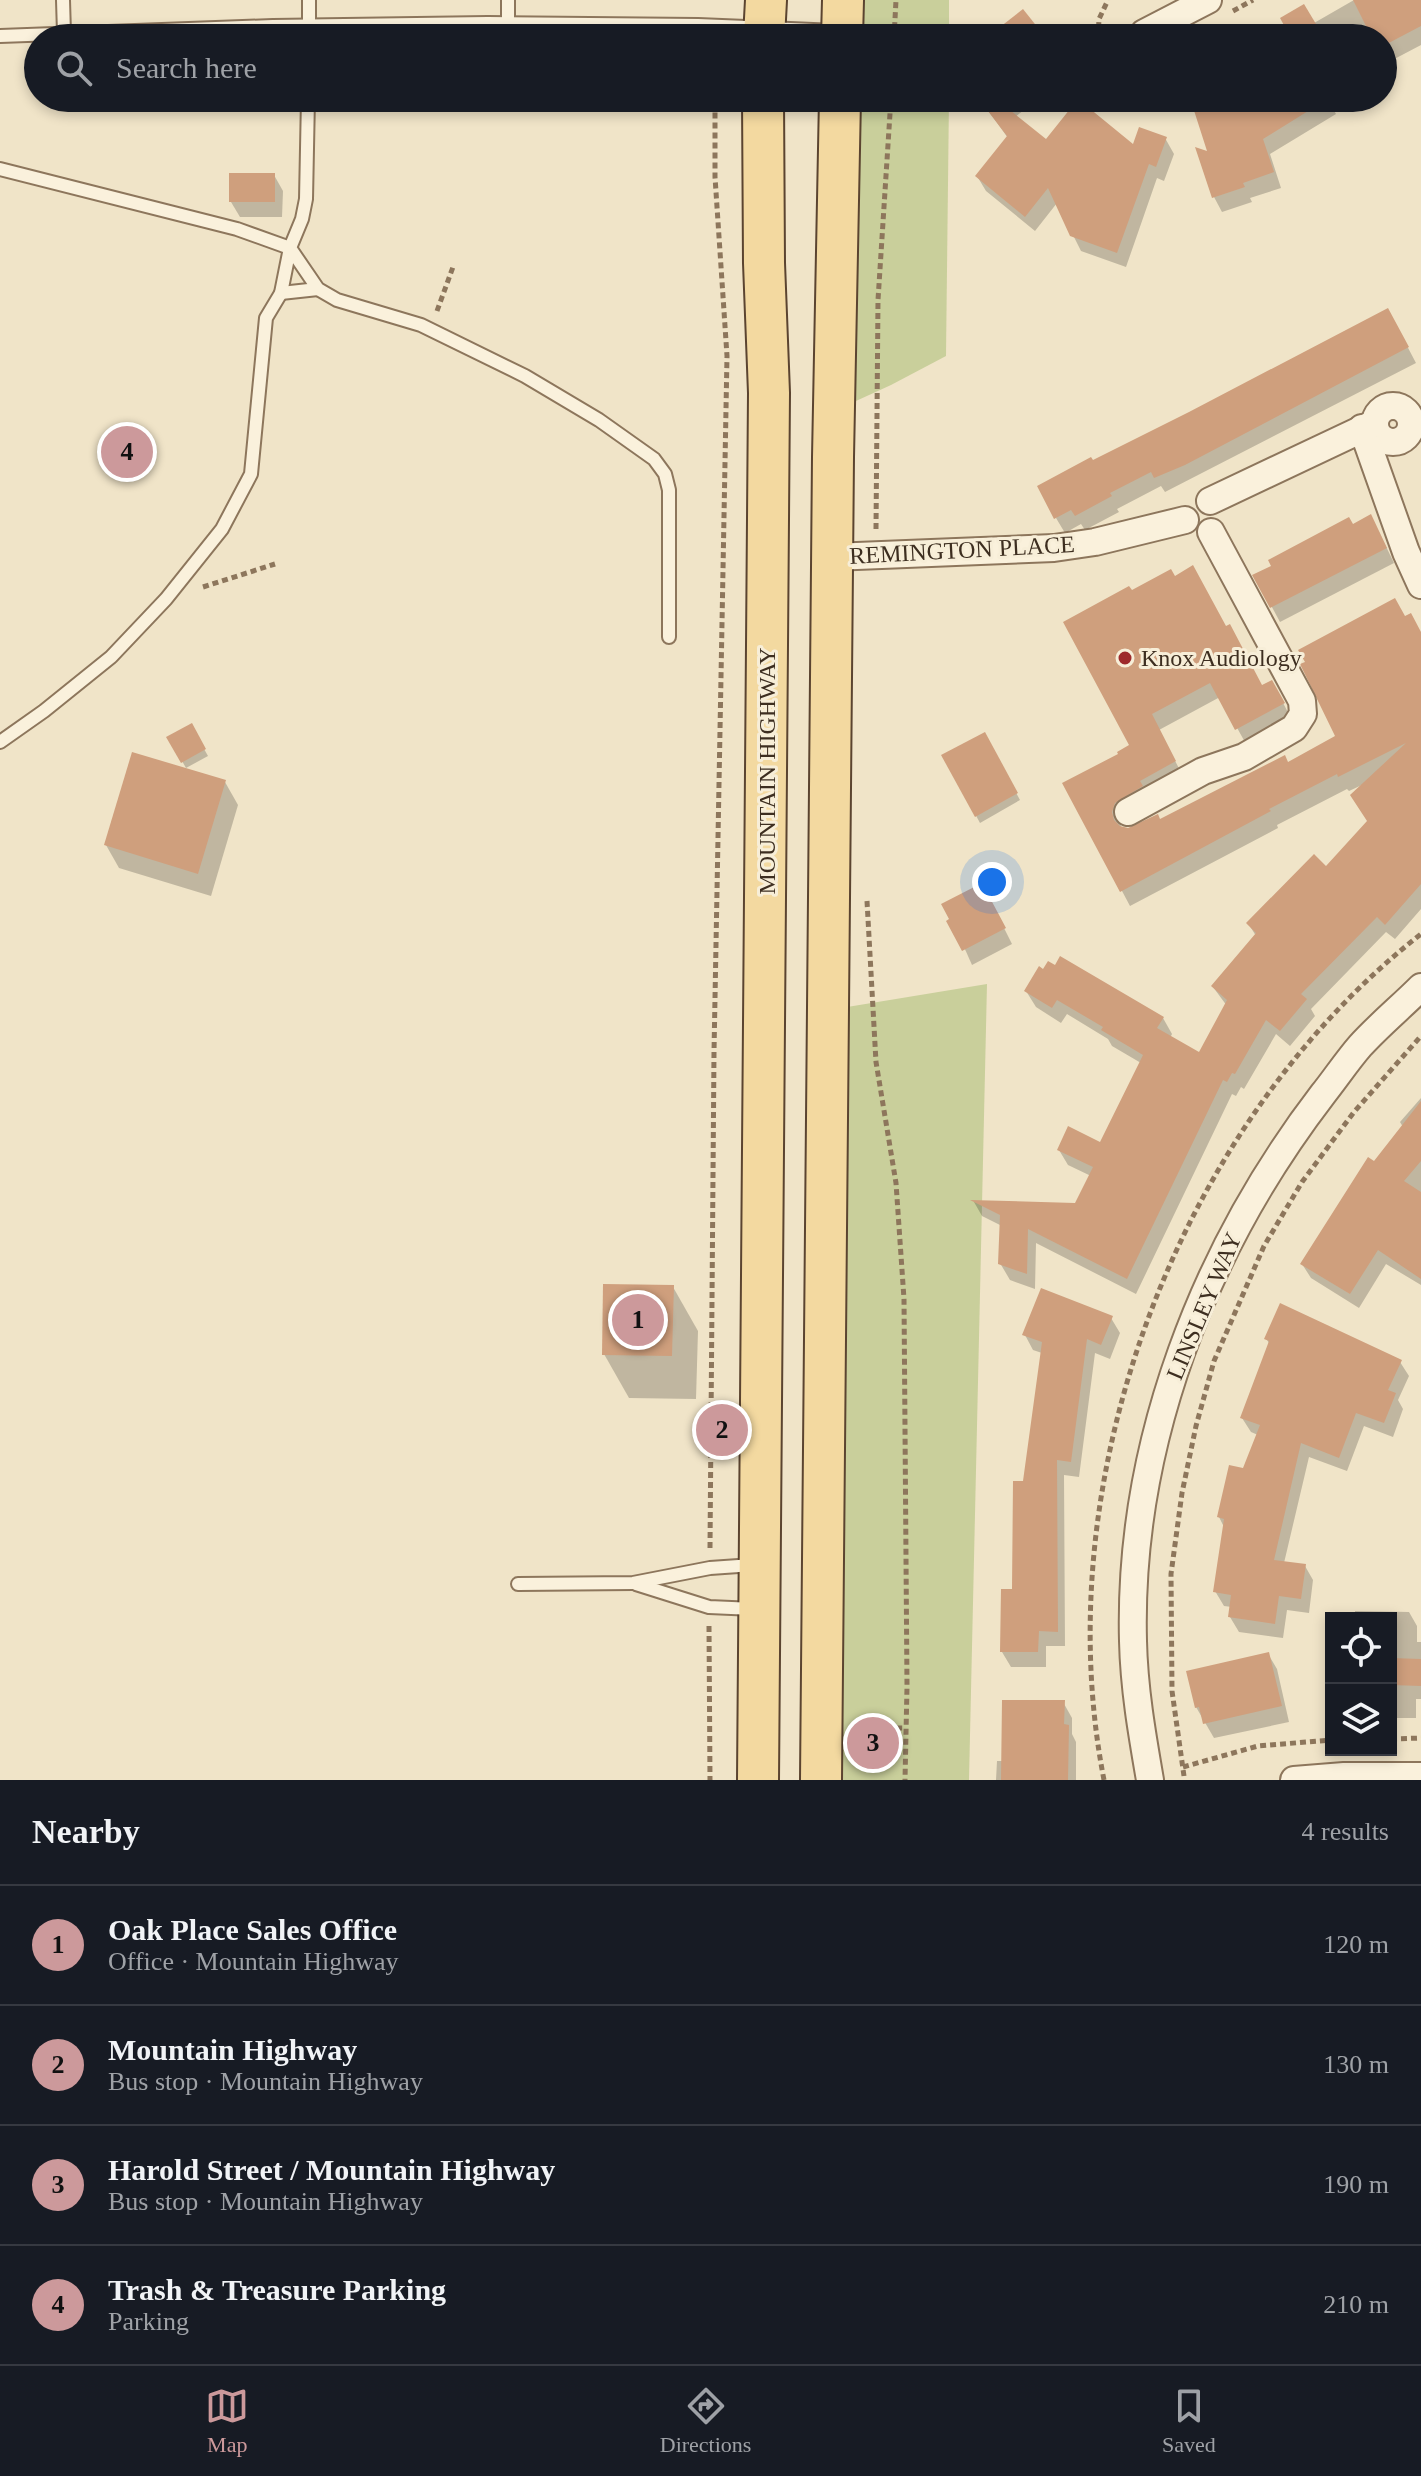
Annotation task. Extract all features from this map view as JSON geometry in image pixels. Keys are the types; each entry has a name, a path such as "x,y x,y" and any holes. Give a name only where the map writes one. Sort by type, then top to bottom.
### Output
{"main road":[{"name":"MOUNTAIN HIGHWAY","path":"758,1780 769,393 763,112"},
{"path":"821,1780 832,557 840,112"},
{"path":"760,1564 822,1587"},
{"path":"759,1610 822,1587"}],"street":[{"path":"1161,24 1208,0"},
{"name":"REMINGTON PLACE","path":"832,557 1054,548 1095,542 1185,520 1189,505 1199,499 1210,501 1368,426 1385,408 1397,406 1416,425"},
{"path":"1368,426 1406,552 1421,585"},
{"path":"1185,520 1196,533 1211,532 1217,526 1219,514 1210,501"},
{"path":"1128,812 1203,771 1244,757 1294,728 1303,714 1302,701 1211,532"},
{"name":"LINSLEY WAY","path":"1150,1780 1137,1696 1133,1595 1147,1481 1164,1404 1187,1335 1218,1264 1254,1195 1300,1125 1360,1047 1421,987"},
{"path":"1294,1780 1344,1776 1421,1776"}],"lane":[{"path":"63,0 64,24"},
{"path":"309,0 309,24"},
{"path":"508,0 508,23"},
{"path":"486,24 842,23"},
{"path":"0,36 24,35"},
{"path":"0,742 111,657 166,599 222,529 251,474 266,318 281,293 290,248 302,219 306,199 308,112"},
{"path":"0,169 237,229 290,248 318,289 337,300 430,329 525,376 599,420 654,459 665,474 669,490 669,637"},
{"path":"281,293 318,289"},
{"path":"518,1584 633,1583 710,1568 760,1564"},
{"path":"633,1583 709,1607 759,1610"}],"path":[{"path":"895,24 896,0"},
{"path":"1099,24 1108,0"},
{"path":"710,1568 714,1052 727,356 715,177 715,112"},
{"path":"876,531 878,300 890,112"},
{"path":"430,329 453,267"},
{"path":"166,599 275,564"},
{"path":"866,891 876,1062 896,1183 904,1299 905,1780"},
{"path":"1184,1776 1172,1691 1171,1574 1182,1493 1214,1361 1264,1246 1302,1182 1354,1112 1421,1036"},
{"path":"709,1607 710,1780"},
{"path":"874,1748 877,1728 906,1728"},
{"path":"1397,1739 1421,1738"},
{"path":"1183,1767 1258,1746 1325,1740"}],"green space":[{"path":"843,0 949,0 949,24 842,24"},
{"path":"840,112 949,112 946,356 834,411"},
{"path":"987,984 969,1780 821,1780 829,1010"}],"building":[{"path":"1353,0 1421,0 1421,26 1397,39 1397,24 1365,24"},
{"path":"1304,4 1316,24 1283,24 1280,18"},
{"path":"1023,9 1035,24 1004,24"},
{"path":"989,112 1012,112 1046,139 1068,112 1094,112 1133,144 1139,127 1167,137 1156,167 1149,164 1117,253 1070,236 1048,188 1025,217 975,176 1007,136"},
{"path":"1194,112 1306,112 1263,139 1274,172 1243,183 1245,187 1212,198 1195,147 1207,151"},
{"path":"229,173 275,173 275,202 229,202"},
{"path":"1388,308 1409,347 1185,465 1154,478 1151,472 1075,516 1071,510 1054,519 1037,486 1091,457 1093,460 1189,412"},
{"path":"1371,514 1387,548 1270,608 1252,575 1271,566 1268,560 1349,517 1353,524"},
{"path":"1193,565 1226,626 1230,624 1262,685 1272,680 1285,703 1235,730 1210,683 1152,714 1176,761 1140,781 1143,786 1115,803 1112,812 1114,820 1128,828 1158,814 1160,819 1285,755 1288,762 1335,736 1300,664 1305,662 1298,650 1395,598 1405,616 1411,613 1421,632 1421,884 1385,925 1377,917 1301,994 1307,999 1280,1031 1266,1020 1235,1074 1232,1073 1227,1082 1223,1080 1127,1279 1028,1229 1027,1274 998,1264 1000,1215 970,1200 1075,1203 1093,1167 1057,1150 1068,1126 1100,1142 1143,1055 1057,1000 1052,1008 1024,991 1039,966 1043,969 1048,961 1055,965 1060,956 1164,1017 1157,1028 1199,1052 1227,1000 1211,986 1256,933 1246,923 1314,854 1326,866 1367,821 1350,795 1406,743 1269,809 1271,811 1120,892 1062,783 1118,754 1129,745 1063,622 1129,586 1132,590 1171,569 1175,576"},
{"path":"192,723 206,749 181,763 166,737"},
{"path":"985,732 1018,793 975,817 941,755"},
{"path":"132,752 226,780 198,874 104,845"},
{"path":"982,883 1006,928 962,951 941,904"},
{"path":"1421,1101 1421,1161 1404,1181 1421,1192 1421,1279 1378,1250 1350,1294 1300,1264 1368,1157 1374,1161"},
{"path":"603,1284 674,1285 672,1356 602,1355"},
{"path":"1041,1288 1113,1316 1101,1345 1087,1339 1071,1462 1057,1460 1058,1632 1039,1631 1038,1652 1000,1652 1001,1589 1012,1589 1013,1481 1023,1481 1042,1342 1022,1335"},
{"path":"1280,1303 1402,1360 1388,1390 1396,1393 1384,1423 1356,1413 1339,1458 1301,1443 1274,1560 1306,1564 1301,1599 1279,1596 1275,1624 1228,1617 1231,1595 1213,1592 1224,1519 1217,1517 1229,1465 1243,1468 1260,1425 1240,1418 1269,1341 1264,1339"},
{"path":"1269,1652 1282,1706 1203,1724 1199,1707 1195,1708 1186,1671"},
{"path":"1397,1658 1421,1659 1421,1686 1397,1685"},
{"path":"1002,1700 1065,1700 1064,1724 1069,1725 1068,1780 1001,1780"}],"place":[{"name":"Trash & Treasure Parking","path":"127,452"},
{"name":"Knox Audiology","path":"1125,658"},
{"name":"Oak Place Sales Office","path":"638,1320"},
{"name":"Mountain Highway","path":"722,1430"},
{"name":"Harold Street / Mountain Highway","path":"873,1743"}]}
